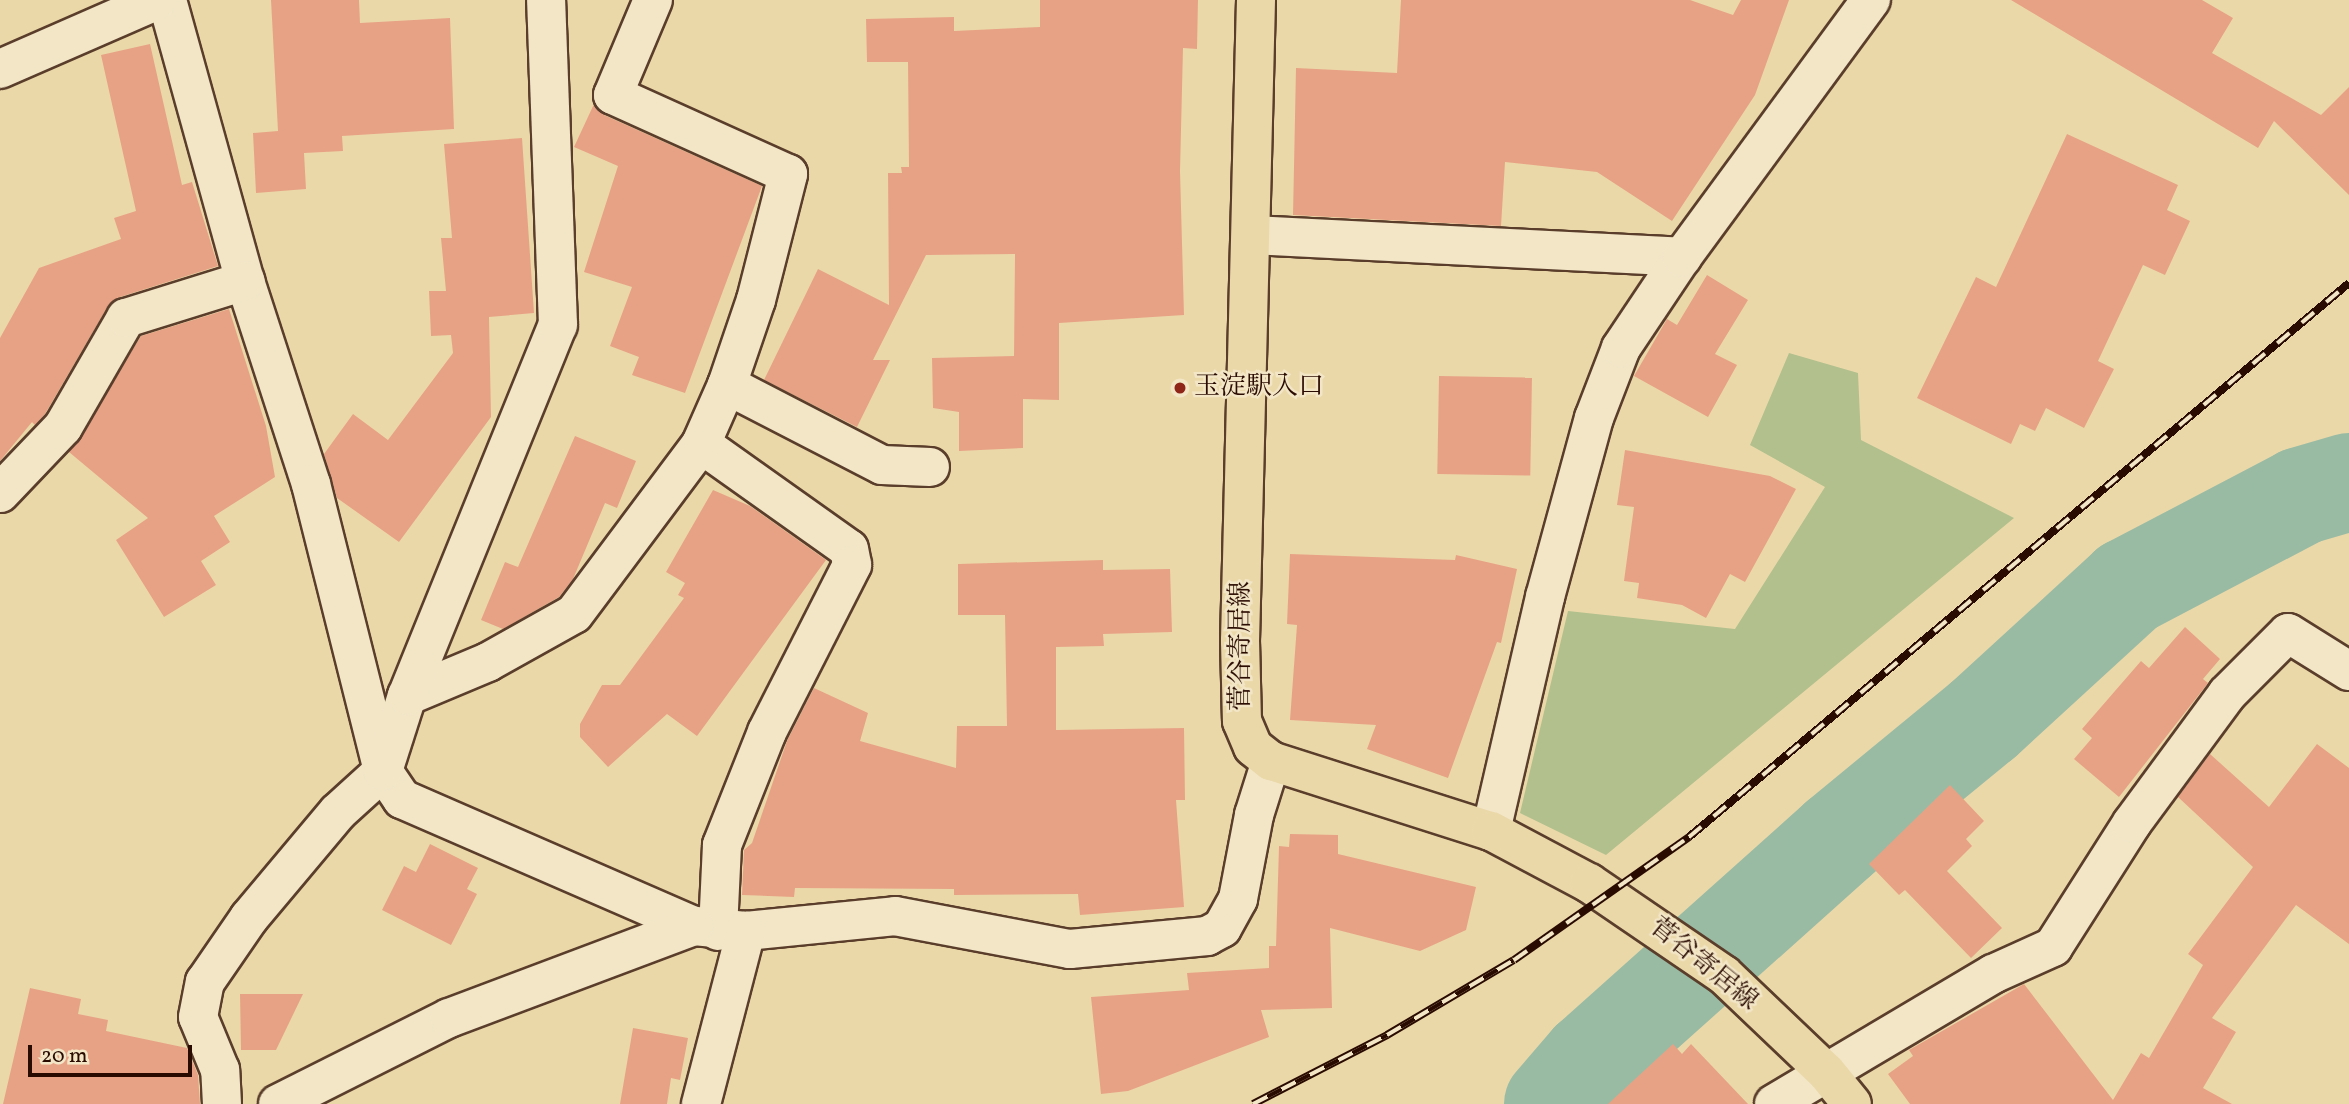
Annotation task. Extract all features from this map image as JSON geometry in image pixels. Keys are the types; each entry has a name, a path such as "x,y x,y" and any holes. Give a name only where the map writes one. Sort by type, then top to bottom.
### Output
{"main road":[{"name":"菅谷寄居線","path":"1256,0 1242,721 1253,747 1272,761 1491,831 1589,883 1650,921 1724,975 1826,1072 1852,1104"}],"street":[{"path":"0,69 158,0"},
{"path":"167,0 245,281 311,484 383,771 402,799 719,929"},
{"path":"222,1104 220,1070 198,1017 205,982 249,918 338,812 383,771 407,696 558,325 546,0"},
{"path":"407,696 488,662 574,614 701,444 727,385 755,300 788,174 612,95 653,0"},
{"path":"1491,831 1545,597 1594,418 1621,348 1682,257 1871,0"},
{"path":"1251,235 1682,257"},
{"path":"0,493 63,428 126,317 245,281"},
{"path":"727,385 882,465 930,467"},
{"path":"701,444 849,549 852,565 766,732 722,845 719,929 701,1104"},
{"path":"1774,1104 1993,974 2053,947 2132,823 2227,694 2288,633 2349,671"},
{"path":"278,1104 449,1018 719,929 895,916 1070,949 1207,936 1231,917 1272,761"}],"green space":[{"path":"1789,353 1858,373 1861,440 2014,518 1606,855 1520,813 1568,611 1735,629 1825,487 1750,445"}],"building":[{"path":"271,0 359,0 360,23 450,18 454,129 342,136 343,151 304,153 306,189 256,193 253,133 278,131"},
{"path":"1040,0 1198,0 1197,49 1183,48 1180,171 1184,315 1059,323 1059,400 1023,399 1023,448 959,451 959,412 933,408 932,358 1014,356 1015,254 926,255 873,360 890,360 857,427 764,380 818,269 889,305 888,173 902,173 901,167 909,167 908,62 867,62 866,19 954,17 954,31 1040,27"},
{"path":"1401,0 1690,0 1733,15 1741,0 1789,0 1755,95 1672,221 1597,172 1505,162 1501,226 1293,215 1296,68 1397,73"},
{"path":"2011,0 2202,0 2233,18 2212,53 2321,115 2349,87 2349,195 2274,121 2258,148"},
{"path":"150,44 182,185 192,182 218,266 120,297 108,306 45,414 35,425 32,422 0,461 0,338 39,268 121,239 114,218 136,211 101,55"},
{"path":"594,104 604,115 762,186 685,393 632,375 639,357 610,346 632,287 584,272 618,166 574,147"},
{"path":"2067,134 2178,185 2167,210 2190,221 2165,275 2143,265 2098,361 2114,369 2084,428 2046,408 2035,431 2020,424 2011,444 1917,398 1976,277 1996,287"},
{"path":"522,138 534,313 489,317 491,417 399,542 337,498 324,454 353,414 388,440 453,353 451,335 431,336 429,291 446,291 441,238 452,238 444,144"},
{"path":"1707,275 1748,300 1715,354 1737,365 1708,417 1634,376 1667,319 1677,325"},
{"path":"229,309 266,426 275,477 214,516 230,542 201,561 216,585 164,617 116,540 148,518 69,452 141,336"},
{"path":"1439,376 1532,378 1530,476 1437,474"},
{"path":"575,436 636,461 617,508 605,503 573,579 559,597 503,629 481,620 505,562 518,567"},
{"path":"1625,450 1770,476 1796,489 1745,582 1730,574 1706,618 1682,605 1637,598 1639,583 1624,581 1634,507 1617,505"},
{"path":"713,490 750,506 826,560 697,736 667,714 608,767 580,737 580,724 602,685 620,685 684,598 678,595 685,583 666,572"},
{"path":"1290,554 1455,560 1456,555 1517,569 1501,643 1497,642 1448,778 1367,749 1376,725 1290,720 1297,625 1287,624"},
{"path":"1103,560 1103,570 1170,569 1172,632 1103,634 1104,646 1056,647 1056,730 1184,728 1185,800 1176,800 1184,907 1080,915 1078,894 954,895 954,889 795,888 794,897 742,895 744,850 752,843 787,741 814,688 868,713 860,741 956,768 957,726 1007,726 1005,615 958,615 958,564"},
{"path":"2185,627 2220,659 2203,679 2208,683 2119,797 2074,759 2092,738 2082,729 2141,661 2149,668"},
{"path":"2317,744 2349,768 2349,944 2296,905 2212,1018 2236,1032 2203,1088 2232,1104 1910,1104 1888,1074 1913,1056 1909,1050 2024,984 2113,1100 2141,1053 2149,1058 2203,965 2188,954 2253,867 2178,797 2210,754 2269,807"},
{"path":"1950,785 1984,821 1966,839 1972,846 1947,871 2002,928 1971,958 1905,890 1899,895 1869,864"},
{"path":"1290,834 1338,835 1338,854 1476,887 1466,930 1420,951 1330,928 1332,1008 1261,1010 1269,1037 1128,1091 1101,1094 1091,997 1189,990 1187,973 1269,968 1269,946 1276,946 1279,846 1289,847"},
{"path":"430,844 478,868 467,889 477,894 451,945 382,910 404,866 416,872"},
{"path":"30,988 81,999 78,1014 108,1020 106,1031 187,1048 198,1075 200,1104 3,1104"},
{"path":"240,994 303,994 276,1050 241,1050"},
{"path":"633,1028 688,1038 680,1080 671,1078 667,1104 620,1104"},
{"path":"1673,1044 1682,1054 1691,1044 1748,1104 1608,1104"}],"waterway":[{"path":"1553,1104 1590,1061 1838,839 1983,720 2128,587 2301,496 2349,482"}],"railway":[{"path":"1253,1104 1387,1035 1514,960 1689,837 2349,283"}],"place":[{"name":"玉淀駅入口","path":"1180,388"}]}
